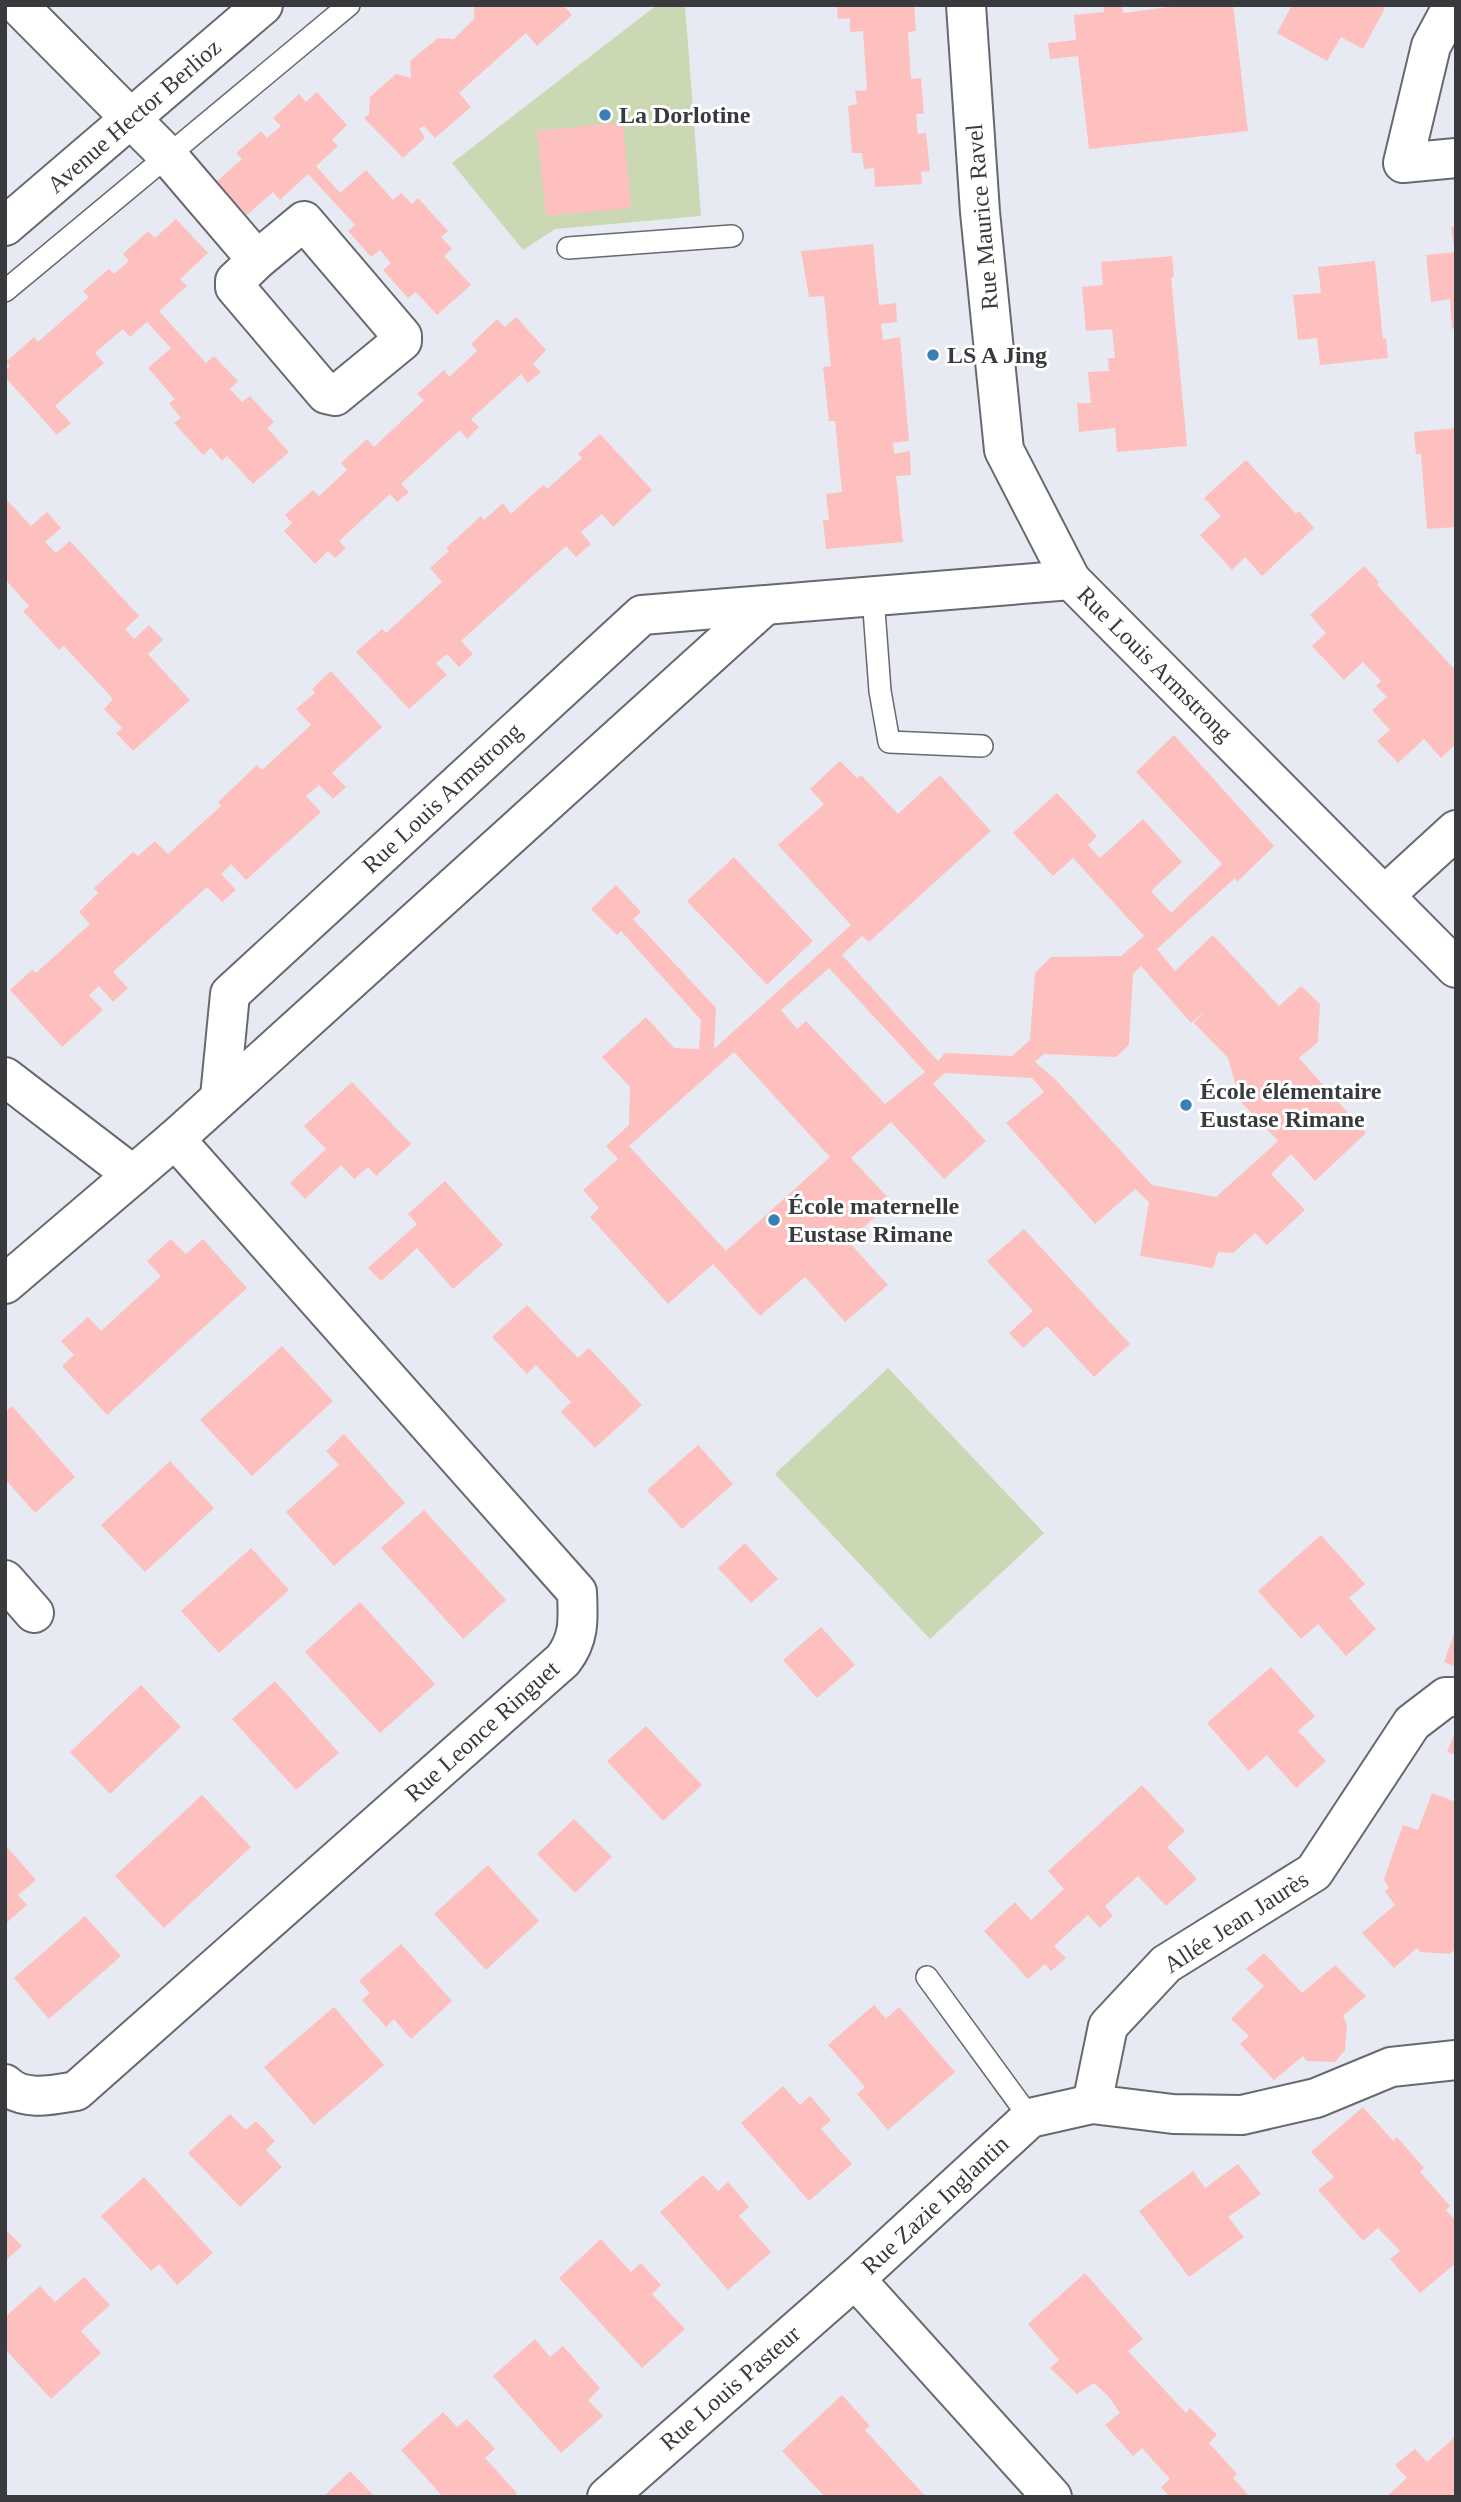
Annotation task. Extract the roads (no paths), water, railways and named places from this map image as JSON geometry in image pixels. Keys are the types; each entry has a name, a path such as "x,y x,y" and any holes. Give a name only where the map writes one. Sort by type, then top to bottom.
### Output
{"street":[{"path":"18,5 167,156 257,260"},
{"name":"Avenue Hector Berlioz","path":"5,226 263,5"},
{"name":"Rue Maurice Ravel","path":"966,5 980,212 1004,450 1071,580"},
{"path":"1453,5 1431,46 1403,163 1456,158"},
{"path":"304,222 402,336 402,341 335,396 326,394 235,288 235,281 257,260 304,222"},
{"name":"Rue Louis Armstrong","path":"220,1097 230,994 642,615 1071,580 1456,968"},
{"path":"5,1284 175,1139 764,606"},
{"path":"1385,895 1456,830"},
{"path":"5,1077 133,1175"},
{"name":"Rue Leonce Ringuet","path":"5,2084 12,2090 44,2097 76,2091 564,1660 574,1646 578,1630 577,1592 175,1139"},
{"path":"5,1580 34,1613"},
{"name":"Allée Jean Jaurès","path":"1092,2104 1108,2026 1166,1964 1314,1872 1412,1723 1446,1697 1456,1697"},
{"path":"1092,2104 1173,2114 1242,2115 1316,2098 1391,2067 1456,2060"},
{"name":"Rue Zazie Inglantin","path":"1052,2497 855,2279 1030,2118 1092,2104"},
{"name":"Rue Louis Pasteur","path":"607,2497 855,2279"}],"lane":[{"path":"5,291 349,5"},
{"path":"568,248 732,236"},
{"path":"873,596 880,691 889,742 982,746"},
{"path":"928,1977 1030,2118"}],"place":[{"name":"La Dorlotine","path":"605,115"},
{"name":"LS A Jing","path":"933,355"},
{"name":"École élémentaire Eustase Rimane","path":"1186,1105"},
{"name":"École maternelle Eustase Rimane","path":"774,1220"}]}
